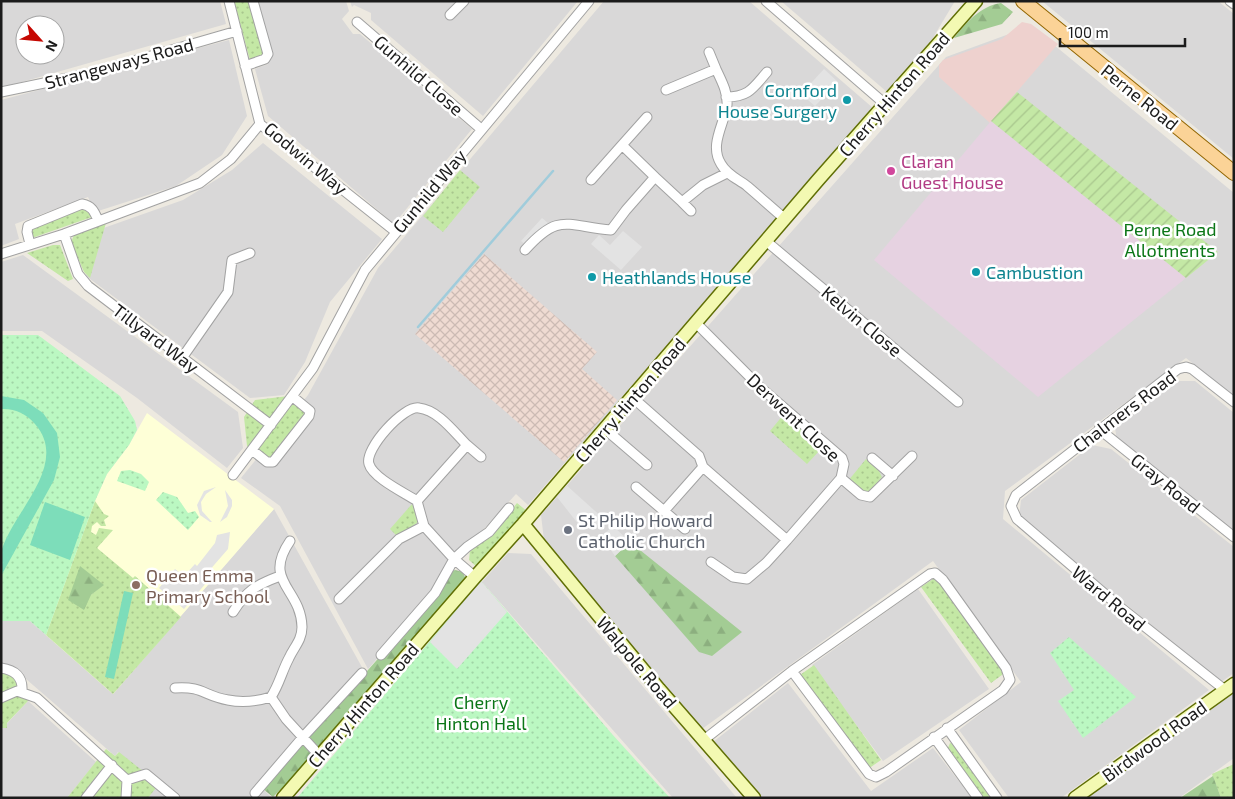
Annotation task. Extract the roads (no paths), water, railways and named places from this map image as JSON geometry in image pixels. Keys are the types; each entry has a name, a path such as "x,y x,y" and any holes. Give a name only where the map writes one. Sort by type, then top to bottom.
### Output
{"main road":[{"name":"Perne Road","path":"1023,1 1234,174"}],"street":[{"name":"Godwin Way","path":"229,1 260,124 396,232"},
{"path":"245,66 265,59 268,54 253,1"},
{"path":"450,15 464,1"},
{"name":"Gunhild Way","path":"233,475 313,368 365,270 588,1"},
{"path":"766,1 885,104"},
{"name":"Cherry Hinton Road","path":"283,798 976,1"},
{"path":"1230,1 1234,4"},
{"name":"Gunhild Close","path":"357,22 481,129"},
{"name":"Strangeways Road","path":"1,92 92,73 237,30"},
{"path":"709,52 727,104 716,152 727,173 745,184 785,219"},
{"path":"666,90 716,68"},
{"path":"726,97 739,97 749,93 767,72"},
{"path":"592,180 647,117"},
{"path":"1,254 64,234 200,183 231,159 260,124"},
{"path":"622,145 691,211"},
{"path":"682,202 703,185 727,173"},
{"path":"525,250 541,232 554,224 611,230 655,178"},
{"path":"30,244 27,232 28,226 82,204 89,206 94,211 98,220"},
{"name":"Tillyard Way","path":"64,234 78,274 88,286 271,426"},
{"name":"Kelvin Close","path":"766,241 958,402"},
{"path":"182,358 228,292 232,260 250,252"},
{"name":"Derwent Close","path":"696,322 761,388 842,458 844,464 842,478 766,563 752,576 740,579 728,575 711,562"},
{"name":"Chalmers Road","path":"1016,495 1170,373 1186,367 1192,369 1234,402"},
{"path":"252,450 267,462 273,462 309,416 310,411 293,397"},
{"path":"632,397 699,456 703,467 787,540"},
{"path":"475,576 454,559 424,526 417,501 381,477 369,465 368,458 372,448 400,415 410,408 428,410 445,423 481,457"},
{"path":"605,429 647,465"},
{"name":"Gray Road","path":"1099,429 1234,537"},
{"path":"417,501 467,445"},
{"path":"842,478 861,495 870,497 912,456"},
{"path":"872,458 893,476"},
{"path":"664,511 703,467"},
{"path":"636,487 686,529"},
{"name":"Ward Road","path":"1016,495 1011,510 1017,519 1120,607 1229,687"},
{"name":"Cherry Hinton Road","path":"381,654 435,593 454,559 466,547 488,532 508,508"},
{"name":"Walpole Road","path":"523,524 659,689 705,739 754,798"},
{"path":"339,599 399,538 424,526"},
{"path":"175,688 192,687 230,701 258,700 271,697 278,686 289,657 298,644 302,629 300,616 292,594 280,576 279,566 283,551 290,540"},
{"path":"705,739 792,672 916,581 935,573 944,580 1009,674 1008,685 1003,690 886,772 876,777 873,776 792,672"},
{"path":"233,612 243,597 256,585 280,576"},
{"path":"1,668 14,671 20,678 22,691"},
{"path":"255,793 303,737 362,674"},
{"name":"Birdwood Road","path":"1075,798 1229,687"},
{"path":"1,698 8,693 22,691 37,698 127,780 126,798"},
{"path":"271,697 286,719 320,755"},
{"path":"947,728 997,798"},
{"path":"934,737 978,798"},
{"path":"86,798 112,765"},
{"path":"127,780 146,774 175,798"}],"waterway":[{"path":"418,327 553,171"}],"place":[{"name":"Cornford House Surgery","path":"847,100"},
{"name":"Claran Guest House","path":"891,171"},
{"name":"Cambustion","path":"976,272"},
{"name":"Heathlands House","path":"592,277"},
{"name":"St Philip Howard Catholic Church","path":"568,530"},
{"name":"Queen Emma Primary School","path":"136,585"}],"park label":[{"name":"Perne Road Allotments","path":"1170,239"},
{"name":"Cherry Hinton Hall","path":"481,712"}]}
